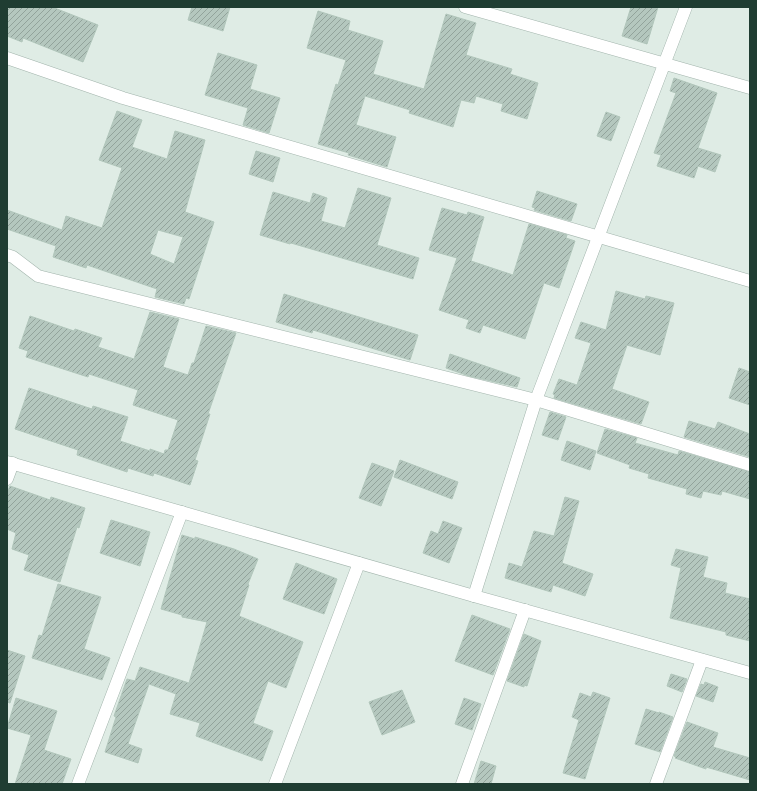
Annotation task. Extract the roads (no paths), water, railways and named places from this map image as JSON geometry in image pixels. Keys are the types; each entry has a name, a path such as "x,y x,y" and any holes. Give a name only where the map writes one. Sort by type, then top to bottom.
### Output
{"street":[{"path":"465,7 750,88"},
{"path":"474,596 536,400 686,7"},
{"path":"7,58 123,98 750,281"},
{"path":"7,255 13,257 38,276 536,400 750,465"},
{"path":"7,479 10,463 474,596 750,673"},
{"path":"78,784 182,512"},
{"path":"275,784 359,563"},
{"path":"462,784 525,610"},
{"path":"656,784 702,660"}]}
